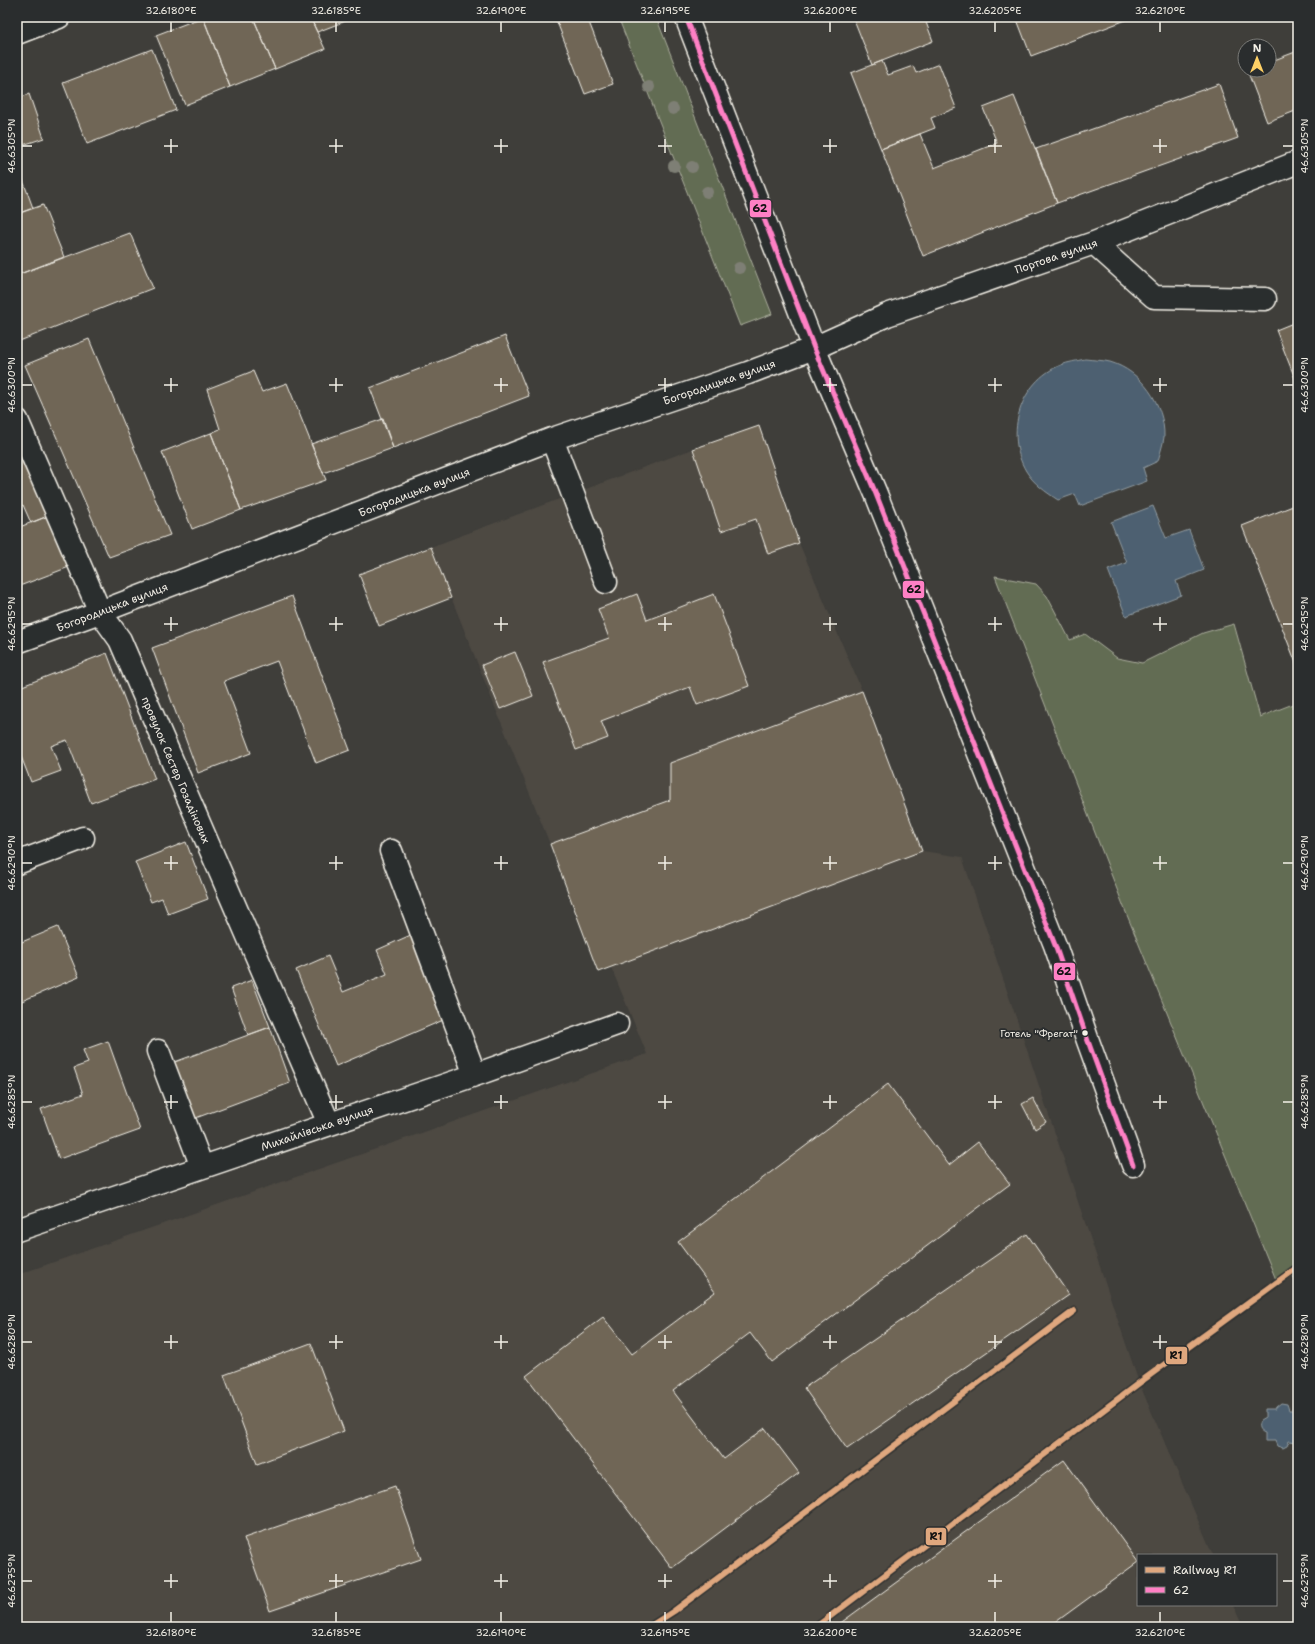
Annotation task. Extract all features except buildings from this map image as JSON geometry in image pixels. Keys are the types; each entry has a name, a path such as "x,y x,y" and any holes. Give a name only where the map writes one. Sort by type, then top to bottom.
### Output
{"street":[{"path":"17,33 59,17"},
{"path":"686,17 814,348 879,501 1055,944 1133,1165"},
{"name":"Портова вулиця","path":"814,348 887,315 1094,243 1298,162"},
{"path":"1094,243 1154,297 1265,299"},
{"name":"Богородицька вулиця","path":"17,642 100,612 552,439 748,373 814,348"},
{"name":"провулок Сестер Гозадінових","path":"17,420 100,612 120,640 328,1124"},
{"path":"552,439 606,582"},
{"path":"17,863 83,838"},
{"path":"392,851 475,1075"},
{"name":"Михайлівська вулиця","path":"17,1230 475,1075 617,1024"},
{"path":"158,1051 202,1167"}],"shaded area":[{"path":"759,426 799,543 862,691 670,763 670,800 550,844 431,547 693,449"},
{"path":"922,851 962,857 1139,1383 1213,1554 1137,1554 1137,1606 1234,1606 1244,1627 17,1627 17,1275 647,1054 611,967"}],"green space":[{"path":"618,17 656,17 772,314 740,326"},
{"path":"995,576 1036,584 1047,596 1070,640 1085,634 1117,658 1142,663 1203,633 1234,624 1260,717 1298,702 1298,1284 1290,1273 1277,1282 1127,915"}],"water":[{"path":"1085,359 1101,360 1121,366 1141,381 1156,401 1163,425 1164,437 1158,461 1143,468 1147,481 1080,506 1075,494 1058,500 1040,487 1029,476 1020,456 1016,441 1020,410 1026,396 1035,383 1047,373 1061,365"},
{"path":"1153,506 1166,538 1189,530 1204,570 1176,581 1181,595 1126,616 1108,570 1127,563 1111,522"},
{"path":"1281,1403 1287,1404 1289,1410 1298,1410 1298,1442 1289,1441 1287,1446 1283,1448 1277,1446 1275,1441 1265,1441 1265,1433 1260,1430 1259,1426 1260,1421 1265,1418 1265,1409 1275,1409"}],"rail line":[{"name":"R1","path":"816,1627 1139,1383 1298,1267"},
{"name":"R1","path":"649,1627 674,1611 1074,1311"}],"transit line":[{"name":"62","path":"686,17 814,348 876,494 1055,945 1133,1165"}],"place":[{"name":"Готель \"Фрегат\"","path":"1085,1033"}]}
